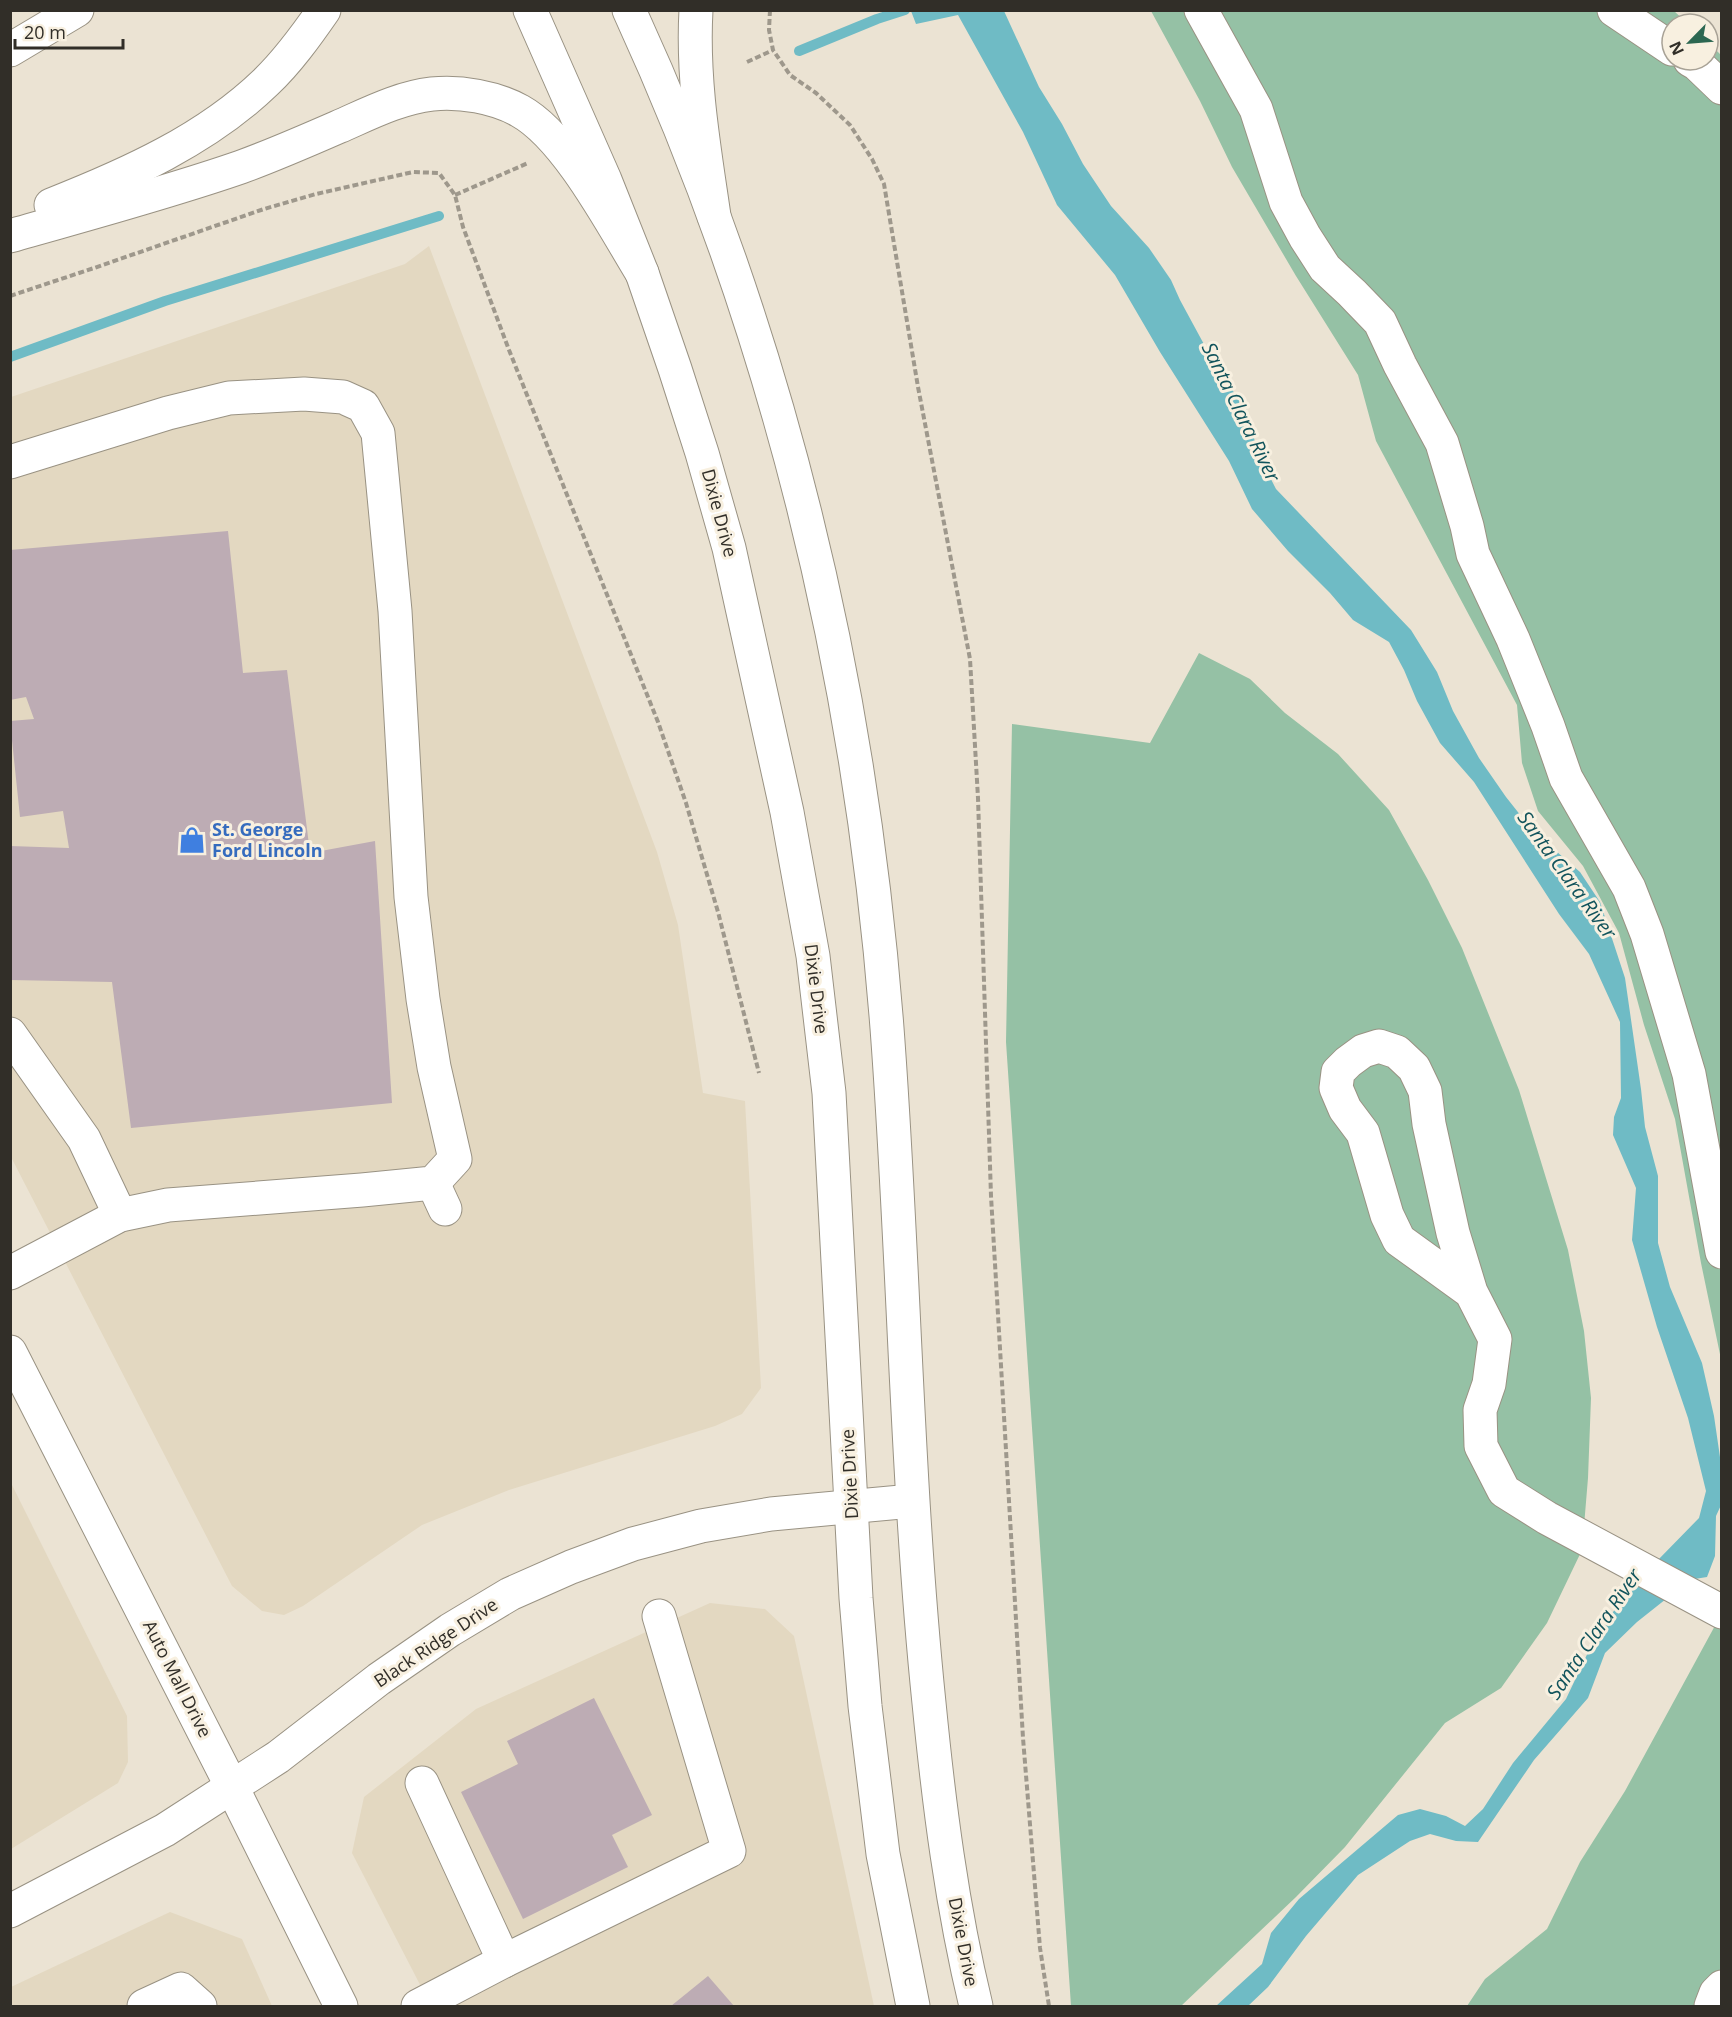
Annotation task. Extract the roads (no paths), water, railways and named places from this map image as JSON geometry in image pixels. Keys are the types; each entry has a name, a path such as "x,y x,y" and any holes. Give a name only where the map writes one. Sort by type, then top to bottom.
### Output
{"main road":[{"path":"10,51 76,10"},
{"path":"10,222 115,178 196,135 229,113 266,82 293,52 324,10"},
{"name":"Dixie Drive","path":"530,10 601,170 642,273 699,443 729,548 787,812 813,956 829,1094 851,1506 865,1706 883,1854 913,2007"},
{"name":"Dixie Drive","path":"628,10 688,148 756,337 798,482 819,567 849,721 869,859 887,1024 912,1501 924,1658 936,1776 950,1878 976,2007"},
{"path":"696,10 697,100 714,216"},
{"path":"1201,10 1256,109 1286,202 1305,237 1325,268 1380,322 1400,365 1442,443 1473,554 1513,639 1566,778 1629,888 1647,934 1689,1074 1722,1252"},
{"path":"1614,10 1660,41"},
{"path":"1705,72 1722,88"},
{"path":"10,236 240,167 395,103 432,94 450,93 502,103 526,115 542,128 562,149 586,183 642,273"},
{"path":"10,462 168,413 229,398 304,394 343,397 363,406 378,433 395,611 411,897 423,999 434,1067 455,1159 439,1196 362,1190 168,1205 120,1215 10,1273"},
{"path":"10,1034 84,1139 120,1215"},
{"path":"1472,1292 1399,1240 1387,1215 1377,1176 1362,1133 1345,1109 1336,1088 1338,1072 1363,1051 1379,1046 1397,1052 1414,1068 1425,1091 1453,1233 1472,1292 1495,1339 1489,1384 1480,1410 1481,1446 1504,1491 1547,1518 1722,1612"},
{"name":"Auto Mall Drive","path":"10,1352 232,1787 341,2007"},
{"name":"Black Ridge Drive","path":"10,1911 165,1830 297,1744 379,1680 450,1630 510,1594 571,1567 633,1544 701,1526 771,1514 912,1501"},
{"path":"418,2007 504,1961 729,1851 659,1616"},
{"path":"422,1783 504,1961"},
{"path":"1710,2007 1722,1987"},
{"path":"144,2007 181,1989 200,2007"}],"water":[{"name":"Santa Clara River","path":"911,11 1004,11 1039,87 1083,164 1111,206 1149,248 1171,280 1219,372 1247,410 1258,454 1276,489 1411,630 1437,672 1453,711 1479,758 1506,797 1533,831 1580,872 1600,902 1625,978 1645,1127 1658,1176 1658,1243 1670,1287 1702,1363 1714,1416 1721,1464 1722,1503 1716,1516 1715,1556 1707,1577 1682,1581 1666,1599 1637,1622 1605,1653 1588,1698 1534,1760 1478,1842 1456,1841 1430,1834 1410,1841 1358,1875 1306,1936 1268,1987 1248,2006 1216,2006 1262,1964 1271,1933 1299,1899 1398,1815 1420,1809 1446,1816 1465,1826 1483,1809 1513,1763 1566,1699 1600,1627 1657,1561 1699,1518 1706,1491 1688,1418 1657,1327 1632,1240 1636,1188 1613,1135 1614,1117 1621,1098 1620,1022 1589,954 1559,914 1474,782 1440,743 1389,642 1353,620 1252,509 1229,461 1160,352 1115,275 1057,205 1023,132 958,15 916,24"}],"waterway":[{"path":"799,51 905,10"},
{"path":"10,357 165,301 439,216"}],"place":[{"name":"St. George Ford Lincoln","path":"192,840"}]}
